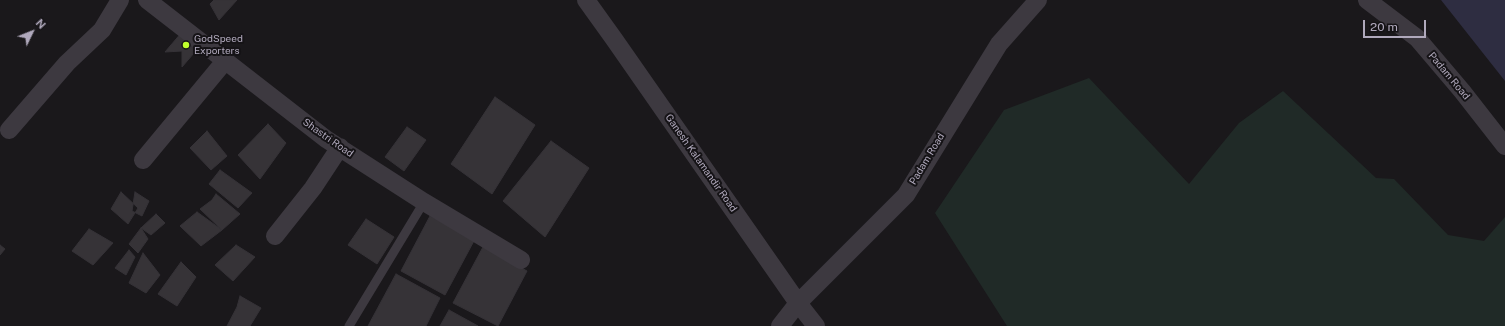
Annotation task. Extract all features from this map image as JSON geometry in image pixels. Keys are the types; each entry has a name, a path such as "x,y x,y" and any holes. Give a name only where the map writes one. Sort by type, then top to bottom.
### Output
{"street":[{"path":"9,130 67,63 102,30 120,0"},
{"name":"Shastri Road","path":"147,0 326,139 424,202 521,260"},
{"name":"Ganesh Kalamandir Road","path":"586,0 798,303 816,326"},
{"name":"Padam Road","path":"780,326 798,303 906,195 999,44 1038,0"},
{"name":"Padam Road","path":"1367,0 1418,38 1505,146"},
{"path":"143,160 225,61"},
{"path":"275,236 313,188 340,148"}],"lane":[{"path":"349,326 424,202"}],"shaded area":[{"path":"1441,0 1505,0 1505,81"},
{"path":"1089,78 1189,184 1239,123 1283,91 1376,178 1394,179 1448,235 1484,241 1505,217 1505,326 1007,326 935,213 1004,110"}],"building":[{"path":"214,0 237,0 219,20 210,4"},
{"name":"GodSpeed Exporters","path":"188,25 206,39 182,67 182,51 165,52"},
{"path":"495,97 535,125 492,194 451,164"},
{"path":"268,124 286,143 260,179 238,155"},
{"path":"407,127 426,140 404,171 385,157"},
{"path":"207,131 227,156 211,170 190,148"},
{"path":"551,141 589,168 545,237 503,201"},
{"path":"220,170 252,193 238,208 209,184"},
{"path":"121,192 138,208 128,224 111,209"},
{"path":"135,192 149,201 142,216 132,211"},
{"path":"216,194 240,214 222,230 200,209 212,200"},
{"path":"197,212 222,230 201,246 180,226"},
{"path":"156,214 165,223 151,235 141,228"},
{"path":"430,216 475,239 445,295 401,271"},
{"path":"366,219 394,237 377,264 348,245"},
{"path":"141,228 148,239 138,253 129,244"},
{"path":"89,229 113,243 93,265 72,251"},
{"path":"0,245 5,249 0,255"},
{"path":"236,245 255,257 233,281 215,265"},
{"path":"483,247 527,271 498,326 453,303"},
{"path":"129,250 135,257 126,275 115,268"},
{"path":"143,253 160,275 146,293 129,283"},
{"path":"181,262 196,277 177,306 158,294"},
{"path":"396,274 440,298 426,326 368,326"},
{"path":"240,296 261,308 250,326 227,326 237,307"},
{"path":"449,310 478,326 440,326"}],"place":[{"name":"GodSpeed Exporters","path":"186,45"}]}
